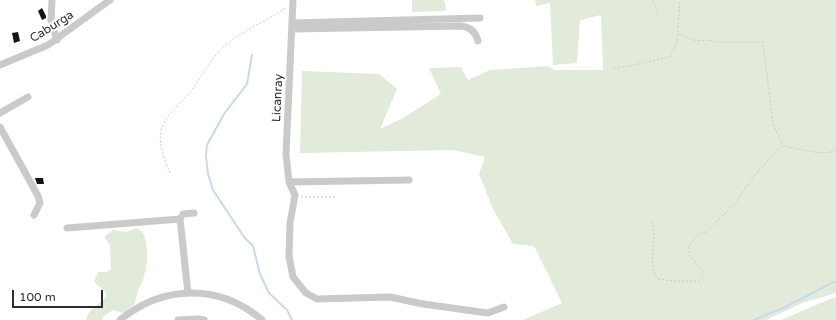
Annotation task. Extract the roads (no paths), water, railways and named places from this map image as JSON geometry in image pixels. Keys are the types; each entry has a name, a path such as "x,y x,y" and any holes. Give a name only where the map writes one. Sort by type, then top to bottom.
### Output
{"street":[{"path":"52,0 52,21 57,40"},
{"name":"Caburga","path":"0,65 40,49 57,40 110,0"},
{"name":"Licanray","path":"293,0 286,154 289,182 295,195 290,223 289,256 293,277 306,294 317,299 390,297 423,304 488,313 504,307"},
{"path":"292,26 480,18"},
{"path":"292,26 461,26 467,27 473,31 478,40"},
{"path":"0,113 28,97"},
{"path":"0,127 38,196 40,203 34,216"},
{"path":"289,182 409,180"},
{"path":"188,293 180,219 183,214 194,213"},
{"path":"67,228 180,219"},
{"path":"120,320 155,299 188,293 206,294 224,298 251,312 262,320"},
{"path":"178,320 204,320"}],"waterway":[{"path":"252,55 247,84 224,114 207,145 206,156 208,174 213,190 244,237 253,246 260,274 269,293 287,310 292,320"},
{"path":"754,320 783,308 836,281"}]}
